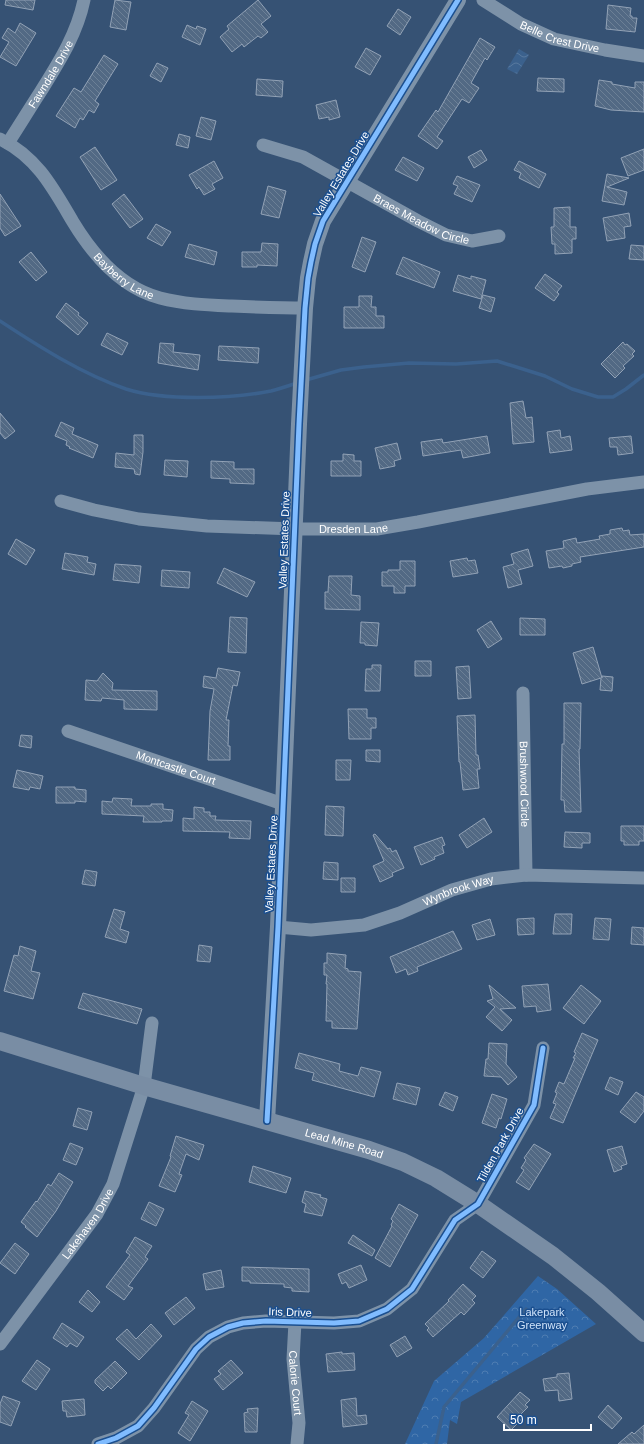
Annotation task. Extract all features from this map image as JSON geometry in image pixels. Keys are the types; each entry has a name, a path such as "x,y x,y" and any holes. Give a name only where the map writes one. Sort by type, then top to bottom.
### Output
{"main road":[{"name":"Lead Mine Road","path":"0,1041 144,1086 369,1150 403,1162 436,1178 478,1204 553,1256 598,1292 644,1333"}],"street":[{"name":"Fawndale Drive","path":"4,141 58,64 69,44 84,0"},
{"name":"Valley Estates Drive","path":"267,1121 278,927 299,424 308,278 315,244 324,222 458,0"},
{"name":"Belle Crest Drive","path":"482,0 521,24 554,39 644,56"},
{"name":"Bayberry Lane","path":"4,141 34,163 44,174 88,245 107,266 124,280 141,290 159,298 188,303 272,308 305,308"},
{"name":"Braes Meadow Circle","path":"263,145 303,157 446,235 472,241 499,236"},
{"name":"Dresden Lane","path":"61,501 139,520 207,526 295,530 377,529 587,489 644,482"},
{"name":"Brushwood Circle","path":"523,693 526,875"},
{"name":"Montcastle Court","path":"68,731 283,804"},
{"name":"Wynbrook Way","path":"278,927 311,930 364,925 400,913 452,890 491,880 526,875 644,878"},
{"name":"Lakehaven Drive","path":"0,1344 97,1214 106,1199 113,1182 144,1086 152,1023"},
{"name":"Tilden Park Drive","path":"478,1204 534,1105 544,1048"},
{"name":"Iris Drive","path":"98,1444 116,1438 138,1426 154,1408 196,1349 208,1337 228,1327 243,1323 266,1321 334,1323 359,1321 387,1309 412,1289 455,1220 478,1204"},
{"name":"Calorie Court","path":"296,1322 293,1359 299,1423 297,1444"}],"green space":[{"name":"Lakepark Greenway","path":"538,1276 557,1289 596,1324 461,1402 457,1424 450,1420 447,1444 405,1444 434,1381 484,1338"}],"water":[{"path":"519,49 529,55 517,74 507,69"}],"building":[{"path":"6,0 35,0 33,10 5,5"},
{"path":"115,0 131,2 126,30 110,27"},
{"path":"258,0 271,16 261,24 268,32 261,38 258,36 244,47 242,44 232,52 220,37 229,29 227,26"},
{"path":"608,5 631,8 630,16 632,16 632,18 637,18 635,32 606,29"},
{"path":"398,9 411,17 400,35 387,26"},
{"path":"20,23 36,33 16,66 0,57 9,42 2,38 8,28 15,33"},
{"path":"187,25 196,29 197,26 206,29 200,45 182,37"},
{"path":"480,38 495,47 487,60 485,58 471,83 479,88 469,103 462,99 437,137 443,141 437,149 418,136 436,110 438,112"},
{"path":"366,48 381,56 370,75 355,67"},
{"path":"104,55 118,64 95,101 99,104 94,113 89,110 83,120 80,118 75,128 56,116 74,88 81,92"},
{"path":"157,63 168,68 161,82 150,76"},
{"path":"538,78 564,79 564,92 537,91"},
{"path":"257,79 283,81 282,97 256,95"},
{"path":"599,80 635,88 635,82 644,82 644,112 611,110 595,106"},
{"path":"336,100 340,117 329,120 329,117 319,119 316,105"},
{"path":"201,117 216,121 211,140 196,136"},
{"path":"179,134 190,137 188,148 176,145"},
{"path":"95,147 117,180 101,190 80,157"},
{"path":"644,149 644,170 628,176 621,158"},
{"path":"481,150 487,160 474,168 468,157"},
{"path":"403,157 424,168 417,181 395,170"},
{"path":"214,161 223,178 212,184 215,189 204,195 199,187 197,189 189,175"},
{"path":"519,161 546,174 539,188 519,178 521,173 514,170"},
{"path":"607,174 629,178 607,187 627,192 624,205 602,201"},
{"path":"457,176 480,185 472,202 454,194 458,186 453,184"},
{"path":"268,186 286,191 279,218 261,214"},
{"path":"0,194 21,226 5,236 0,228"},
{"path":"124,194 143,219 130,228 112,204"},
{"path":"570,207 570,227 576,227 576,239 572,239 572,253 555,254 555,244 552,244 551,227 554,227 554,208"},
{"path":"629,213 631,226 624,227 625,238 607,241 603,218"},
{"path":"156,224 171,232 162,246 147,238"},
{"path":"362,237 376,242 365,272 352,267"},
{"path":"262,243 278,244 277,266 257,265 257,267 242,267 242,252 261,252"},
{"path":"189,244 217,252 214,265 185,257"},
{"path":"631,245 644,246 644,260 629,259"},
{"path":"31,252 47,272 36,281 19,262"},
{"path":"403,257 440,272 434,288 396,274"},
{"path":"545,274 562,286 557,292 559,294 554,301 535,288"},
{"path":"458,275 471,279 471,276 486,280 481,299 453,291"},
{"path":"483,295 495,298 491,312 479,308"},
{"path":"359,296 372,296 371,307 376,307 376,316 384,316 384,328 344,328 344,307 359,307"},
{"path":"66,303 79,313 78,315 88,323 78,335 56,317"},
{"path":"107,333 128,343 122,355 101,345"},
{"path":"623,342 635,351 632,354 634,356 623,366 625,368 615,378 601,364"},
{"path":"160,343 174,344 173,352 200,355 198,370 158,363"},
{"path":"219,346 259,348 258,363 218,360"},
{"path":"523,401 526,418 532,417 534,442 513,444 510,403"},
{"path":"0,413 15,431 5,439 0,433"},
{"path":"61,422 74,428 72,434 98,445 93,458 69,448 70,447 66,445 67,441 55,436"},
{"path":"560,430 561,438 570,436 572,450 550,453 547,432"},
{"path":"134,435 143,435 143,452 140,475 135,474 134,469 115,467 116,453 134,455"},
{"path":"487,436 490,453 463,458 461,450 423,456 421,442 442,439 443,443"},
{"path":"631,436 633,453 618,455 617,447 610,447 609,438"},
{"path":"397,443 401,459 394,461 395,466 380,469 375,448"},
{"path":"343,454 354,455 354,461 361,461 361,476 331,476 331,461 343,461"},
{"path":"165,460 188,461 187,477 164,475"},
{"path":"211,461 234,462 234,469 254,469 254,484 230,483 230,479 211,478"},
{"path":"622,528 623,531 629,530 630,535 644,534 644,547 580,557 581,562 572,564 572,566 563,568 562,566 549,568 546,551 564,548 563,541 576,538 577,543 600,539 599,536 610,534 610,530"},
{"path":"16,539 35,550 26,565 8,554"},
{"path":"528,549 533,566 518,570 522,584 508,588 503,567 514,564 511,554"},
{"path":"65,553 88,557 87,562 96,564 94,575 62,569"},
{"path":"467,558 468,561 475,560 478,573 453,577 450,561"},
{"path":"400,561 415,561 415,586 405,586 405,593 394,593 394,586 382,586 382,572 388,572 388,570 400,570"},
{"path":"115,564 141,566 139,583 113,580"},
{"path":"224,568 255,582 247,597 217,583"},
{"path":"162,570 190,572 189,588 161,586"},
{"path":"329,576 352,576 351,595 360,596 360,610 325,609 325,592 328,592"},
{"path":"230,617 247,618 246,653 228,652"},
{"path":"520,618 545,619 545,635 520,635"},
{"path":"491,621 502,639 488,648 477,630"},
{"path":"361,622 379,623 377,646 360,643"},
{"path":"593,647 602,678 602,676 613,677 612,691 600,690 601,678 582,684 573,653"},
{"path":"415,661 431,661 431,676 415,676"},
{"path":"372,665 381,665 380,691 365,691 366,669 372,669"},
{"path":"469,666 471,698 458,699 456,667"},
{"path":"218,668 240,672 237,686 233,685 226,720 229,720 228,746 230,746 230,760 208,760 210,711 214,689 203,687 204,676 216,678"},
{"path":"103,673 113,683 112,690 157,691 157,710 124,709 124,700 102,698 101,701 85,700 86,680 97,681"},
{"path":"564,703 581,703 579,749 581,812 565,812 564,800 561,800 562,744 564,744"},
{"path":"348,709 367,709 367,718 376,718 376,728 371,728 371,739 349,739"},
{"path":"475,715 476,755 478,755 480,769 477,769 479,788 463,790 459,762 457,716"},
{"path":"21,735 32,736 31,748 19,746"},
{"path":"366,750 380,750 380,762 366,761"},
{"path":"336,760 351,760 350,780 336,780"},
{"path":"17,770 43,776 40,789 30,787 29,790 13,787"},
{"path":"56,787 75,787 75,789 86,790 86,802 75,801 75,803 56,803"},
{"path":"113,798 132,799 131,806 151,806 151,804 163,804 163,809 173,810 172,821 143,822 144,816 102,814 102,801 112,802"},
{"path":"326,806 344,807 343,836 325,835"},
{"path":"194,807 204,808 204,812 210,812 210,816 216,816 215,820 251,821 250,839 229,838 230,832 183,831 183,818 194,819"},
{"path":"484,818 492,832 467,848 459,835"},
{"path":"621,826 644,826 644,841 639,841 639,845 624,845 624,841 621,841"},
{"path":"565,832 590,833 590,843 582,843 582,848 564,847"},
{"path":"375,834 388,849 390,848 392,852 396,850 404,868 392,873 393,876 380,882 373,866 384,861 373,835"},
{"path":"442,837 445,845 442,846 444,853 421,865 414,847"},
{"path":"324,862 338,863 338,880 323,879"},
{"path":"85,870 97,872 95,886 82,884"},
{"path":"341,878 355,878 355,892 341,892"},
{"path":"114,909 125,912 120,929 129,932 126,943 105,937"},
{"path":"555,914 572,914 571,934 553,934"},
{"path":"534,918 534,934 518,935 517,919"},
{"path":"595,918 611,919 609,940 593,939"},
{"path":"490,919 495,935 477,940 472,925"},
{"path":"632,927 644,928 644,945 631,944"},
{"path":"453,931 462,949 417,967 418,971 408,975 406,969 396,973 390,957"},
{"path":"199,945 212,947 210,962 197,961"},
{"path":"20,946 36,951 31,971 40,973 33,999 4,991 14,955 18,956"},
{"path":"327,953 346,955 345,968 348,969 348,971 361,972 357,1029 332,1028 332,1021 326,1021 327,975 324,975 324,963 327,963"},
{"path":"548,984 551,1010 537,1012 536,1006 524,1007 522,986"},
{"path":"489,985 516,1008 500,1009 512,1020 502,1031 486,1017 495,1007 487,1001 493,999"},
{"path":"581,985 601,1001 584,1024 563,1008"},
{"path":"83,993 142,1009 137,1024 78,1008"},
{"path":"582,1033 598,1040 563,1123 550,1118 556,1104 553,1103 557,1093 555,1092 559,1082 564,1084 575,1058 573,1058 576,1053 574,1052"},
{"path":"489,1043 507,1044 506,1064 517,1077 508,1085 501,1077 484,1076 486,1059 488,1059"},
{"path":"299,1053 340,1064 339,1071 358,1076 361,1067 381,1072 374,1097 312,1080 314,1073 295,1068"},
{"path":"610,1077 623,1082 618,1095 605,1089"},
{"path":"397,1083 420,1088 416,1105 393,1099"},
{"path":"445,1092 458,1097 453,1111 439,1105"},
{"path":"636,1092 644,1097 644,1111 635,1123 620,1112"},
{"path":"492,1094 507,1099 501,1119 499,1118 496,1128 482,1123"},
{"path":"78,1108 92,1112 87,1130 73,1126"},
{"path":"176,1136 204,1145 199,1160 186,1154 179,1174 182,1175 175,1192 159,1186 171,1157 170,1156"},
{"path":"70,1143 83,1148 76,1165 63,1160"},
{"path":"534,1144 551,1154 529,1190 516,1182 524,1170 521,1168 526,1160 524,1158"},
{"path":"622,1146 627,1164 621,1166 622,1169 614,1172 607,1150"},
{"path":"253,1166 291,1178 286,1193 249,1182"},
{"path":"59,1173 73,1182 56,1211 37,1237 21,1222 36,1201 37,1202 48,1184 51,1186"},
{"path":"305,1191 321,1195 320,1197 327,1199 322,1216 304,1212 306,1204 302,1202"},
{"path":"149,1202 164,1209 156,1226 141,1219"},
{"path":"399,1204 418,1215 390,1267 375,1258 392,1226 393,1221 391,1219"},
{"path":"353,1235 375,1250 372,1256 348,1243"},
{"path":"135,1237 152,1246 145,1257 148,1259 128,1286 133,1288 124,1300 106,1287 130,1255 126,1252"},
{"path":"15,1243 29,1254 15,1274 0,1263"},
{"path":"482,1251 496,1261 483,1278 470,1268"},
{"path":"361,1265 367,1280 349,1288 346,1282 342,1284 338,1274"},
{"path":"242,1267 309,1269 309,1292 292,1291 292,1288 284,1287 284,1284 250,1283 250,1281 242,1281"},
{"path":"221,1270 224,1287 206,1290 203,1274"},
{"path":"463,1284 476,1296 472,1300 475,1303 464,1315 461,1312 433,1337 427,1330 429,1328 425,1324 449,1301 448,1300"},
{"path":"88,1290 100,1302 92,1312 79,1302"},
{"path":"186,1297 195,1308 174,1325 165,1313"},
{"path":"62,1323 84,1337 77,1347 70,1343 67,1347 53,1338"},
{"path":"151,1324 162,1336 139,1360 116,1339 127,1329 136,1339"},
{"path":"405,1336 412,1348 397,1357 390,1345"},
{"path":"342,1352 342,1354 354,1353 355,1370 328,1372 326,1354"},
{"path":"37,1360 50,1369 36,1390 22,1381"},
{"path":"231,1360 243,1373 223,1390 214,1379 221,1374 218,1371"},
{"path":"115,1361 127,1373 111,1389 108,1386 103,1391 95,1383 95,1380"},
{"path":"569,1373 572,1399 559,1401 558,1390 545,1391 543,1379 557,1377 557,1374"},
{"path":"520,1392 530,1400 525,1405 528,1407 518,1417 521,1420 511,1430 497,1417"},
{"path":"3,1396 20,1402 11,1426 0,1422 0,1404"},
{"path":"356,1398 357,1416 366,1415 367,1424 343,1427 341,1400"},
{"path":"84,1399 85,1415 67,1417 66,1411 63,1411 62,1401"},
{"path":"192,1401 208,1411 190,1441 178,1433 189,1415 185,1413"},
{"path":"608,1405 622,1418 612,1429 598,1417"},
{"path":"258,1408 257,1432 245,1432 244,1413 248,1412 247,1409"},
{"path":"644,1425 644,1444 618,1444 632,1432 634,1434"}],"waterway":[{"path":"0,321 45,350 93,376 126,389 142,393 159,396 198,398 237,396 271,391 297,383"},
{"path":"306,380 341,370 364,367 409,363 456,364 497,361 545,376 572,389 598,397 613,397 644,375"},
{"path":"436,1444 444,1407 526,1309"}],"cycle path":[{"path":"267,1121 278,927 299,424 308,278 315,244 323,221 458,0"},
{"path":"98,1444 116,1438 138,1426 154,1408 196,1349 209,1337 228,1327 243,1323 266,1321 334,1323 359,1321 387,1309 412,1289 455,1220 478,1204 534,1105 543,1048"}]}
